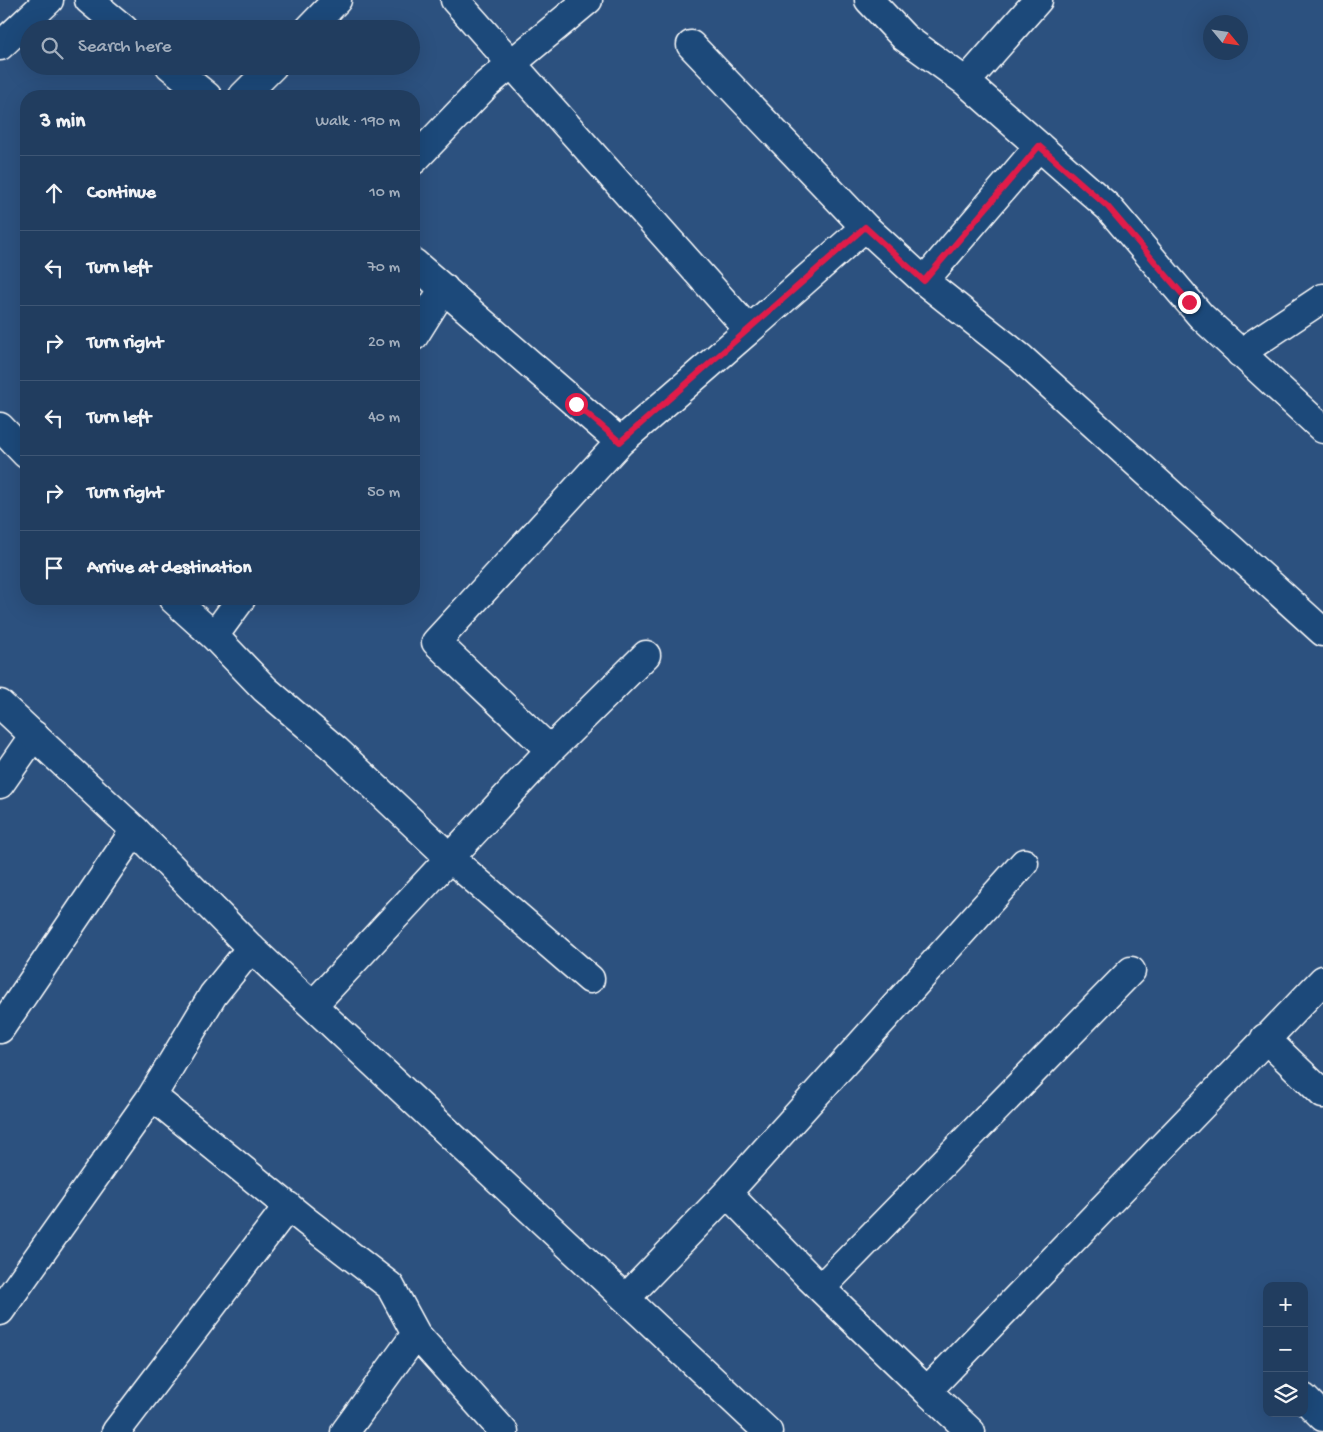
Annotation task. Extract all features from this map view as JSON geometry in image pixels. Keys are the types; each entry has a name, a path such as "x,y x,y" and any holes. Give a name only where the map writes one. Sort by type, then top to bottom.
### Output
{"street":[{"path":"28,20 49,0"},
{"path":"89,0 113,20"},
{"path":"318,20 337,0"},
{"path":"456,0 749,330"},
{"path":"420,154 487,84 588,0"},
{"path":"869,0 904,37 966,82 1108,207 1200,316 1323,429"},
{"path":"966,82 1038,0"},
{"path":"0,46 20,27"},
{"path":"691,45 865,227 924,281 1021,358 1323,632"},
{"path":"181,75 200,90"},
{"path":"249,90 263,75"},
{"path":"924,281 1039,146"},
{"path":"550,750 436,642 620,442 865,227"},
{"path":"420,268 620,442"},
{"path":"420,326 444,288"},
{"path":"1240,353 1323,298"},
{"path":"0,427 20,448"},
{"path":"179,605 214,636 266,689 336,750 450,858 590,979"},
{"path":"214,636 237,605"},
{"path":"313,1005 550,750 646,655"},
{"path":"0,704 135,830 251,948 768,1432"},
{"path":"0,784 34,735"},
{"path":"0,1029 135,830"},
{"path":"626,1298 727,1193 1024,863"},
{"path":"0,1312 152,1096 213,996 251,948"},
{"path":"821,1288 1131,971"},
{"path":"927,1391 1265,1038 1323,980"},
{"path":"1265,1038 1323,1094"},
{"path":"152,1096 390,1286 416,1334 504,1432"},
{"path":"727,1193 821,1288 971,1432"},
{"path":"116,1432 288,1206"},
{"path":"345,1432 416,1334"},
{"path":"1308,1402 1323,1417"}],"route":[{"path":"576,404 620,442 865,227 924,281 1039,146 1108,207 1189,302"}]}
